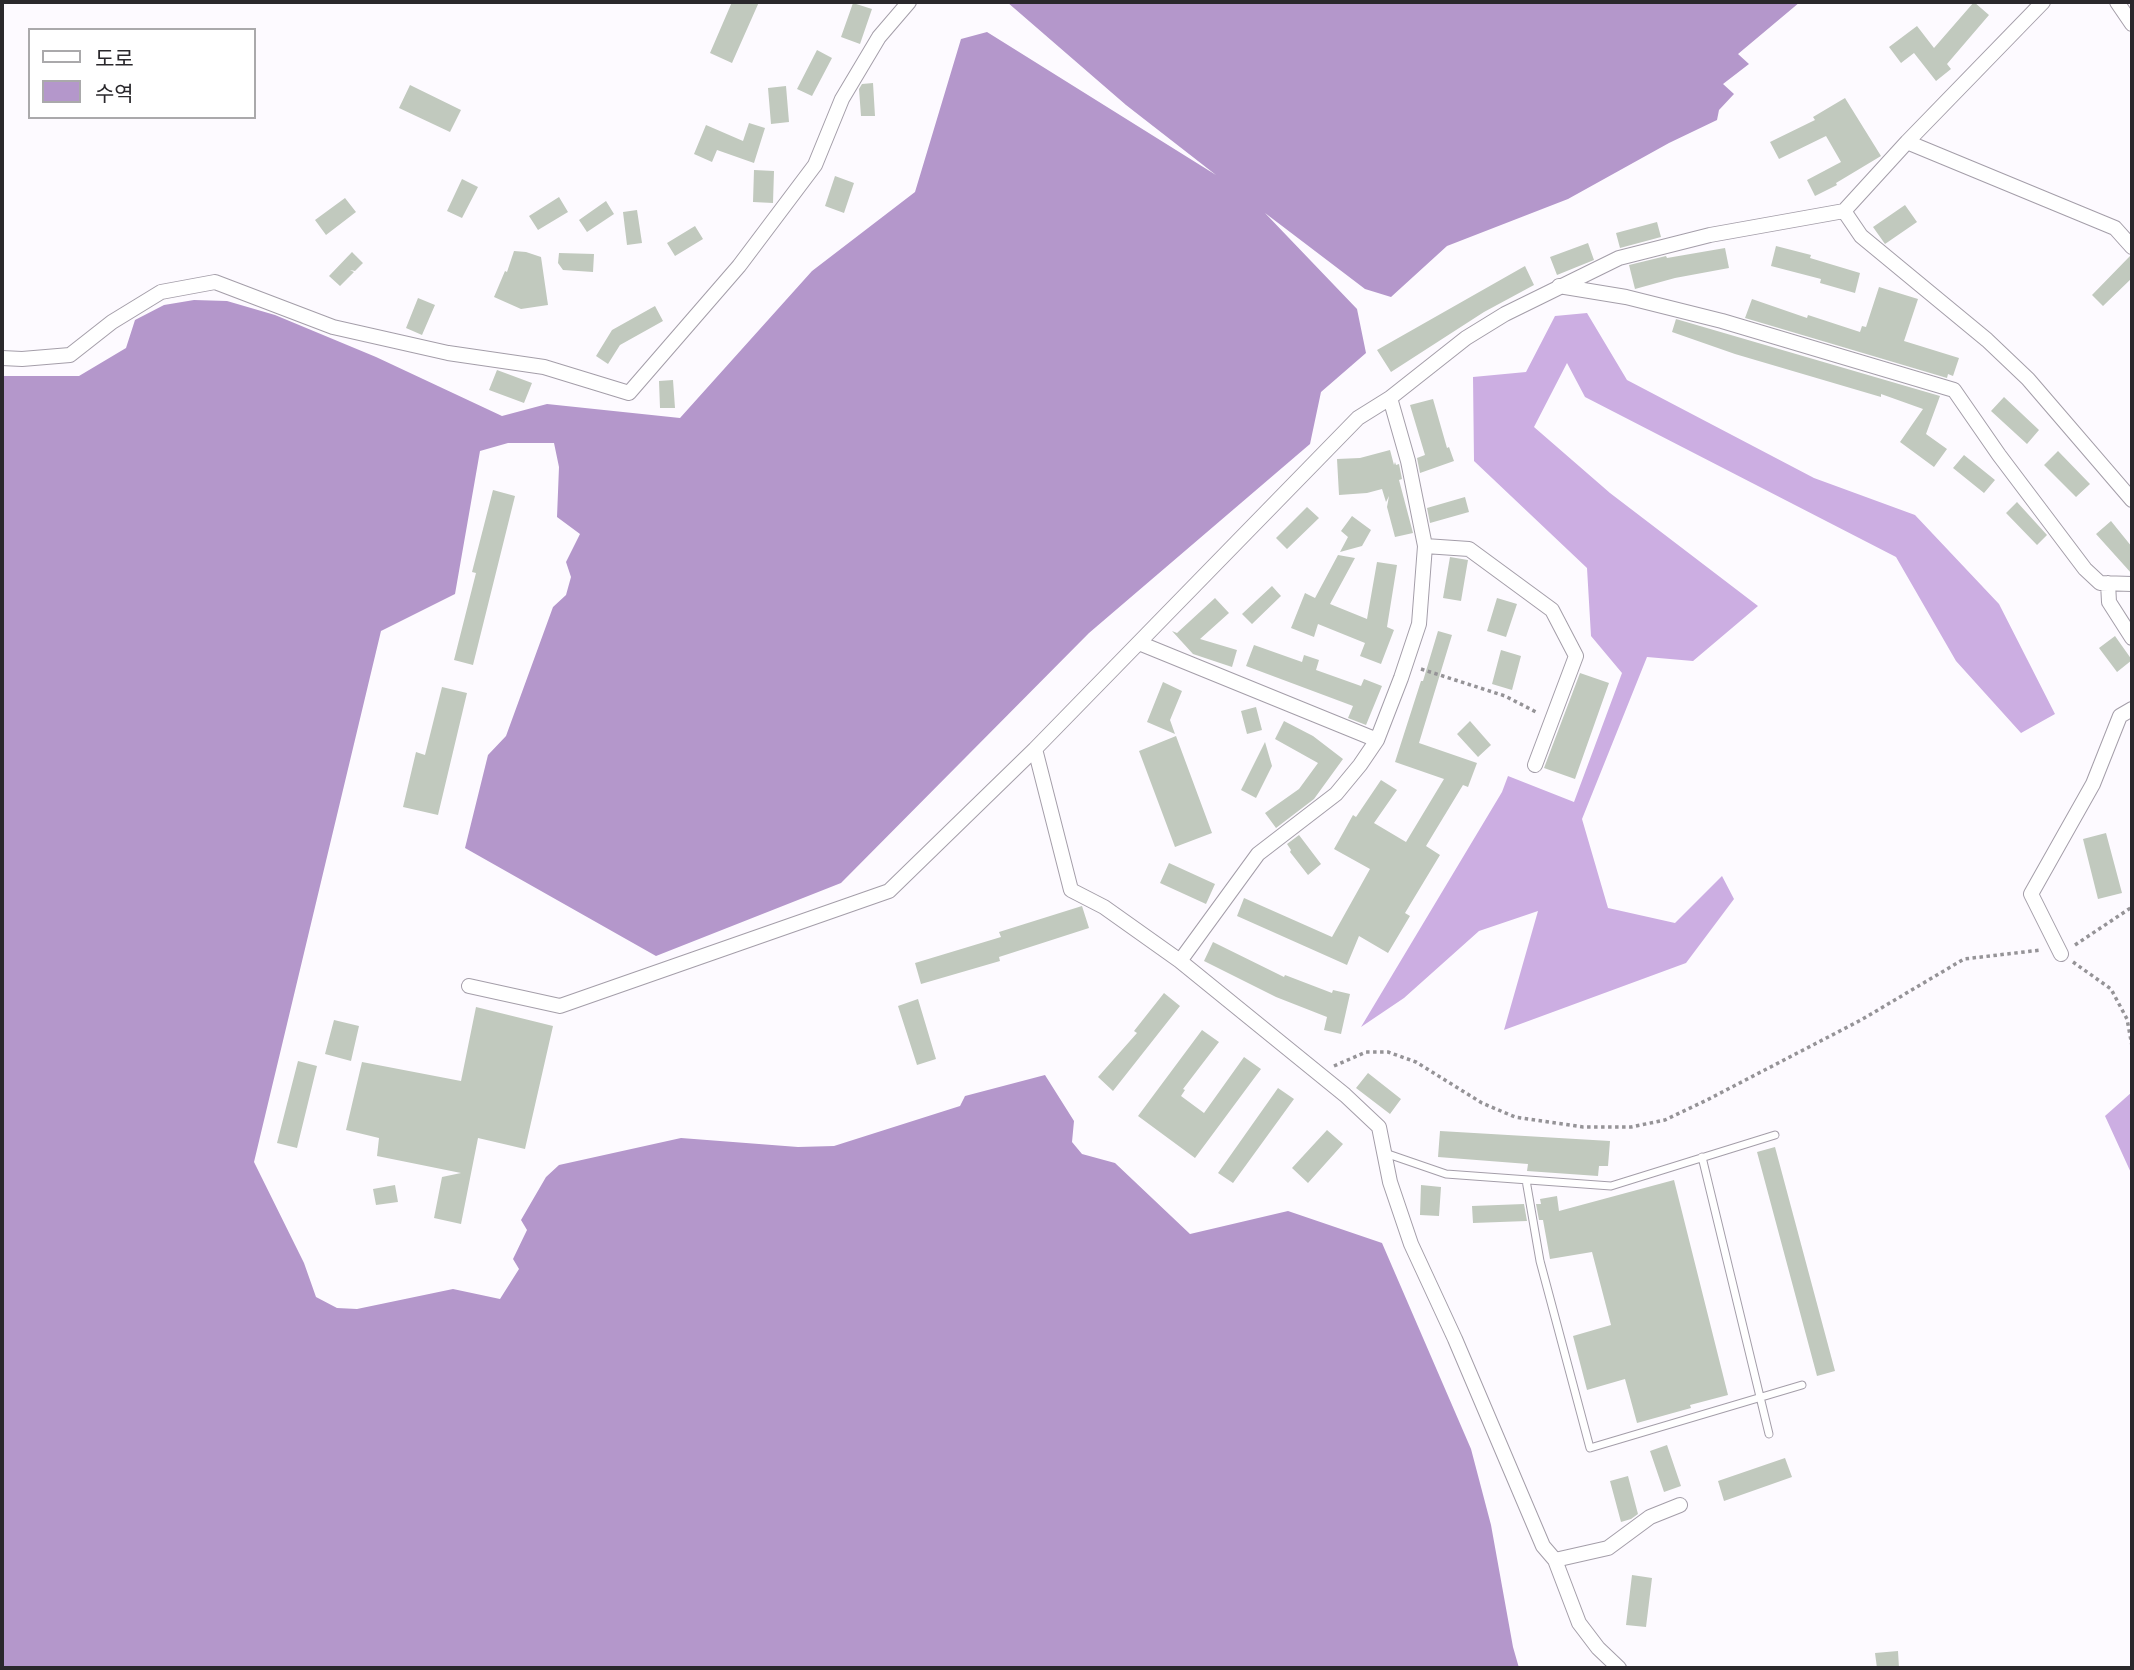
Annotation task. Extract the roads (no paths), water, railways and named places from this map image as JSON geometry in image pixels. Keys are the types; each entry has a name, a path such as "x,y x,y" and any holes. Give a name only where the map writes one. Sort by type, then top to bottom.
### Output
{"street":[{"path":"2,358 70,355 112,322 160,292 215,282 333,327 448,353 544,367 629,393 740,266 816,165 842,99 879,37 909,2"},
{"path":"469,986 560,1006 888,891 1035,749 1359,418 1390,398 1466,338 1505,314 1619,258 1710,235 1844,211 2043,2"},
{"path":"2117,2 2132,24"},
{"path":"1907,142 2115,228 2132,247"},
{"path":"1844,211 1861,236 1987,340 2028,379 2132,500"},
{"path":"1558,286 1626,297 1722,321 1954,390 2085,569 2100,583 2132,584"},
{"path":"1180,961 1258,854 1336,794 1377,740 1405,665 1419,624 1425,546 1408,461 1390,398"},
{"path":"1425,546 1469,549 1552,610 1576,656 1535,765"},
{"path":"2108,583 2109,602 2132,638"},
{"path":"1139,643 1377,740"},
{"path":"2061,954 2031,894 2093,784 2120,716 2132,709"},
{"path":"1035,749 1070,890 1104,907 1180,961 1320,1075 1379,1127 1390,1182 1411,1244 1455,1339 1543,1546 1555,1560 1580,1623 1598,1648 1619,1668"},
{"path":"1555,1560 1608,1548 1650,1517 1680,1505"}],"lane":[{"path":"1384,1153 1446,1174 1611,1186 1775,1135"},
{"path":"1702,1157 1769,1434"},
{"path":"1526,1180 1540,1261 1590,1448 1802,1385"}],"water":[{"path":"1007,2 1800,2 1738,54 1749,64 1723,84 1734,94 1719,110 1717,120 1669,143 1568,199 1447,246 1391,297 1365,289 1265,213 1357,309 1366,353 1321,392 1310,444 1089,633 841,883 656,956 465,848 488,755 506,736 553,607 566,595 571,577 566,562 580,534 557,517 559,467 554,443 508,443 480,451 455,594 381,631 254,1162 304,1263 316,1297 337,1308 357,1309 453,1289 500,1299 519,1269 513,1259 527,1230 521,1220 546,1177 559,1165 681,1138 798,1147 834,1146 960,1106 965,1096 1045,1075 1074,1121 1072,1142 1082,1154 1115,1163 1190,1234 1288,1211 1382,1243 1471,1449 1491,1525 1519,1668 2,1668 2,376 79,376 126,348 135,320 164,305 194,300 227,301 275,315 376,357 502,416 547,404 680,418 812,271 915,192 961,39 987,32 1216,175 1126,105"}]}
